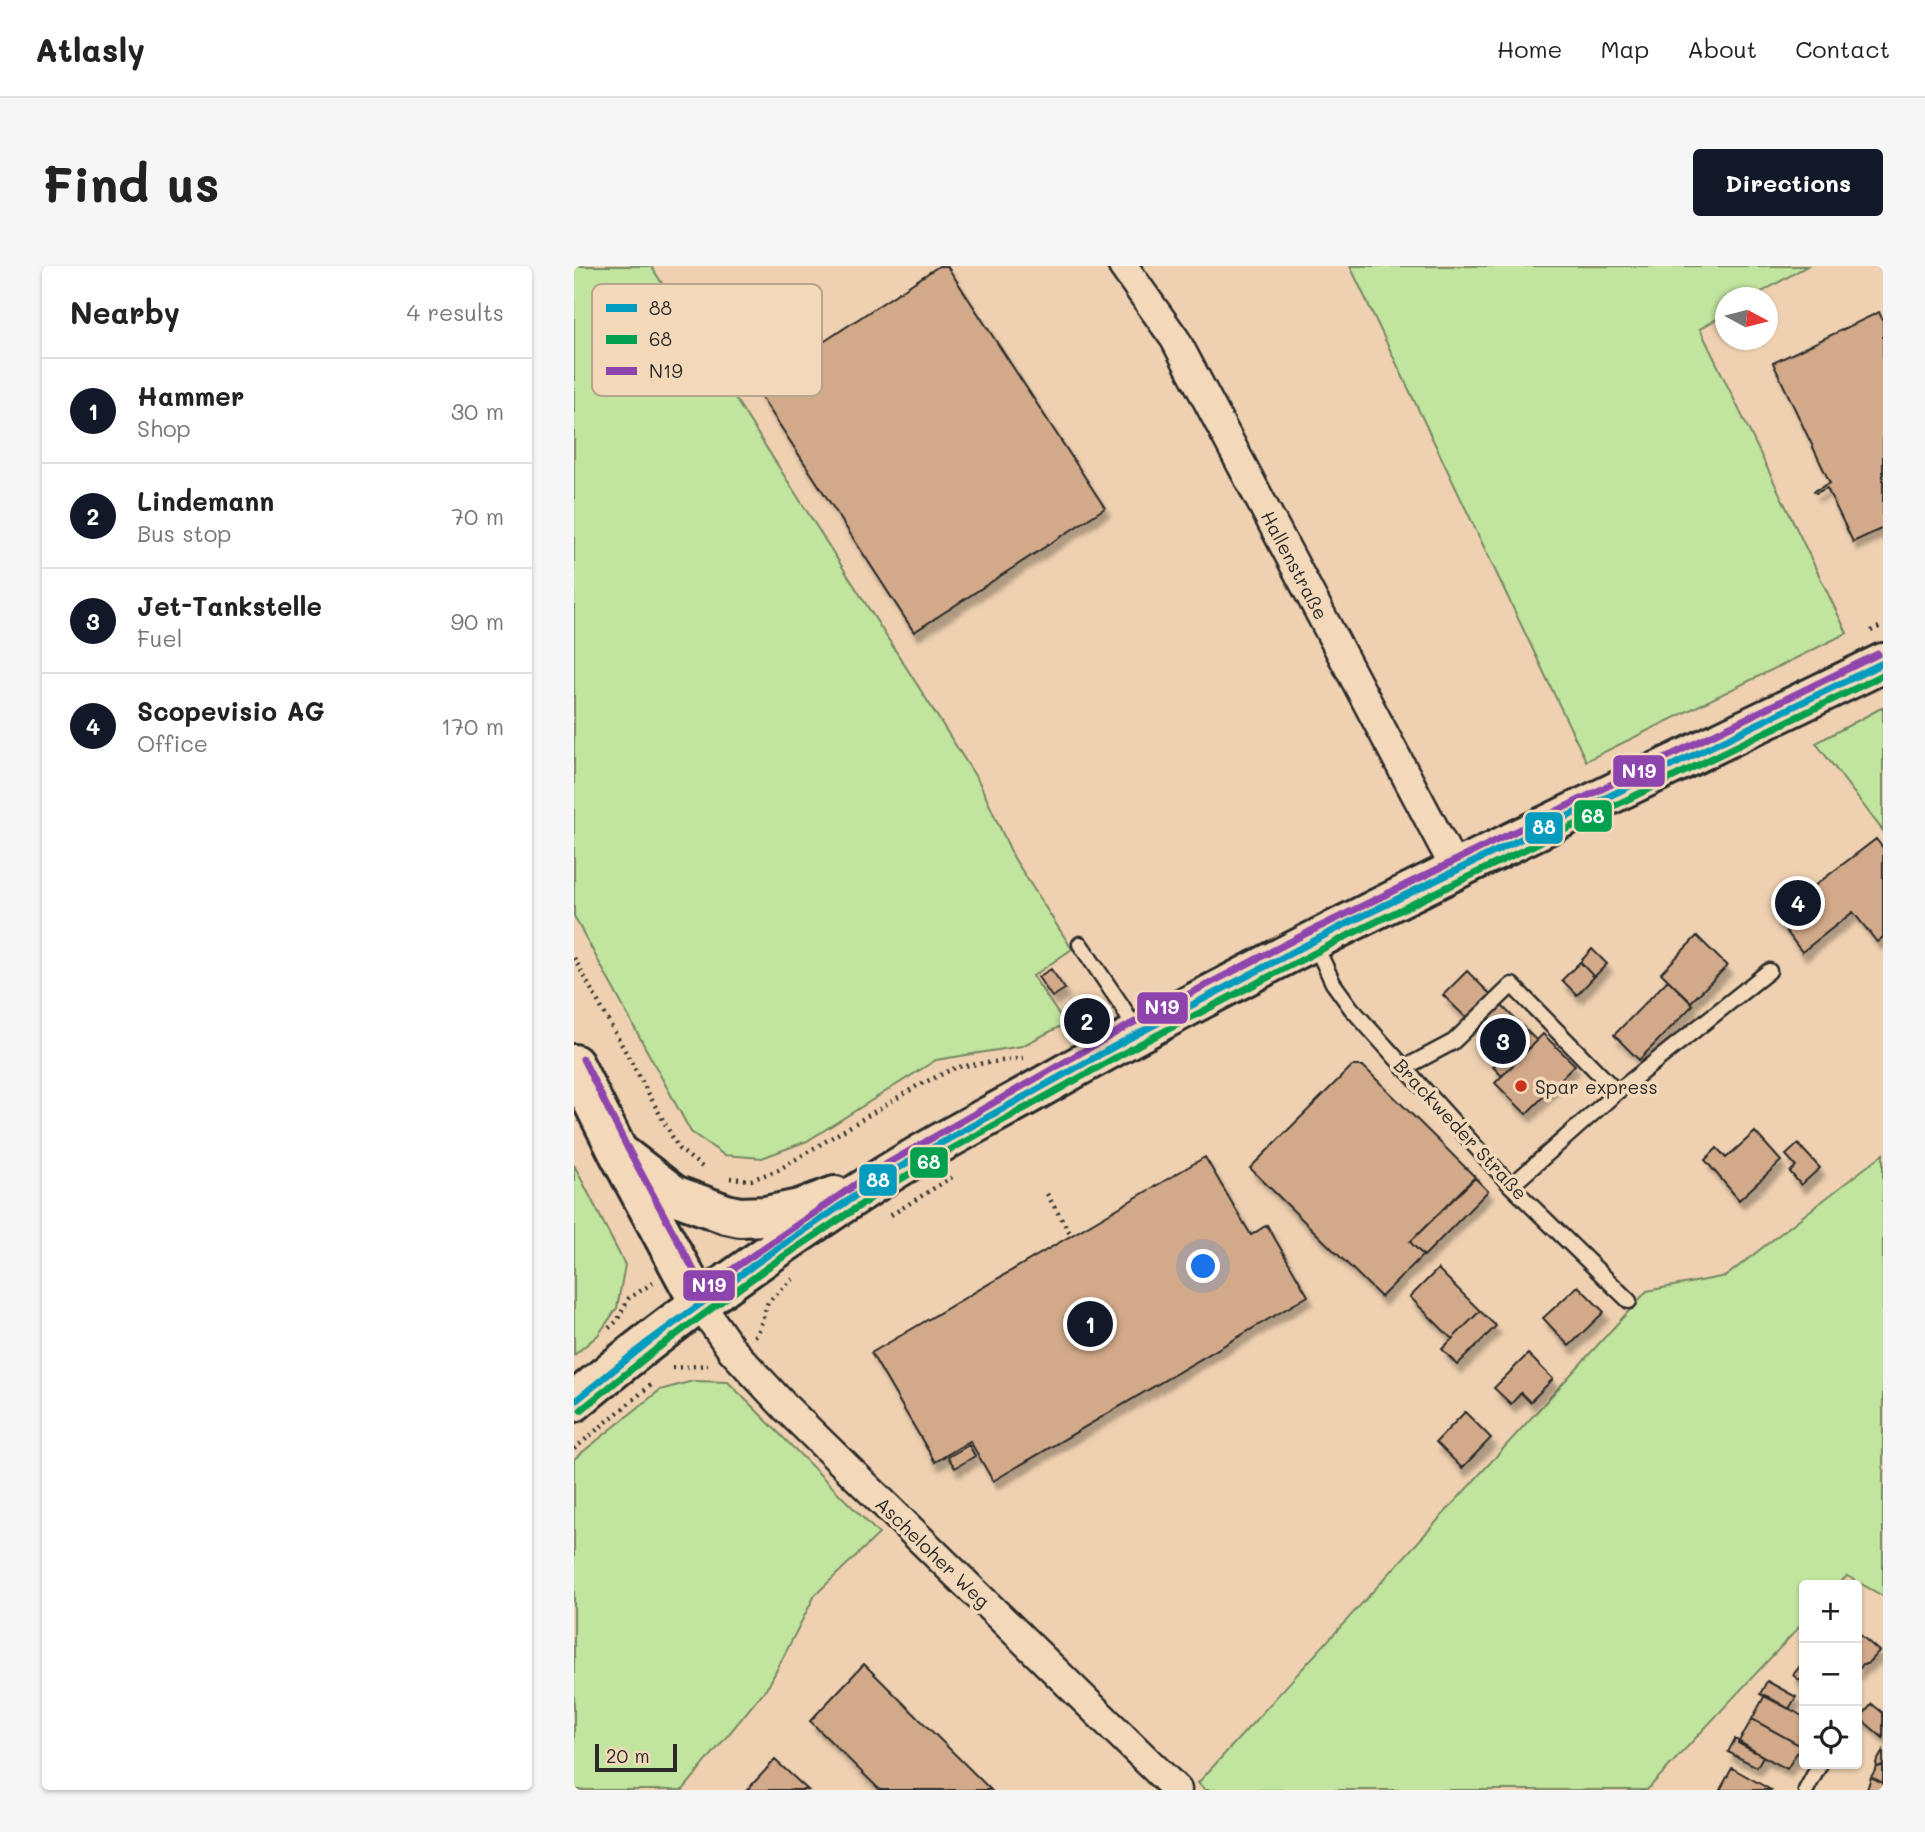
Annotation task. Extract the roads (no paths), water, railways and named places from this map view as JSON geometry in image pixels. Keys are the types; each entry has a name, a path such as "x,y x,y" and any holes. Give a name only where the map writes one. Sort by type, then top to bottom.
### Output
{"street":[{"name":"Hallenstraße","path":"1123,266 1175,339 1456,870"},
{"path":"574,1402 631,1353 883,1178 1136,1033 1456,870 1883,663"},
{"path":"574,1064 618,1153 700,1304"},
{"path":"618,1153 674,1195 740,1217 765,1216 799,1209 883,1178"},
{"name":"Ascheloher Weg","path":"700,1304 732,1350 786,1408 1177,1790"}],"lane":[{"name":"Brackweder Straße","path":"1314,941 1334,983 1351,1009 1511,1186 1629,1301"},
{"path":"1080,944 1122,1006 1136,1033"},
{"path":"1511,1186 1617,1092 1769,971"},
{"path":"1404,1068 1453,1042 1512,985 1617,1092"},
{"path":"1806,1790 1817,1769"}],"place":[{"name":"Scopevisio AG","path":"1798,903"},
{"name":"Lindemann","path":"1087,1021"},
{"name":"Jet-Tankstelle","path":"1503,1041"},
{"name":"Spar express","path":"1521,1086"},
{"name":"Hammer","path":"1090,1324"}]}
